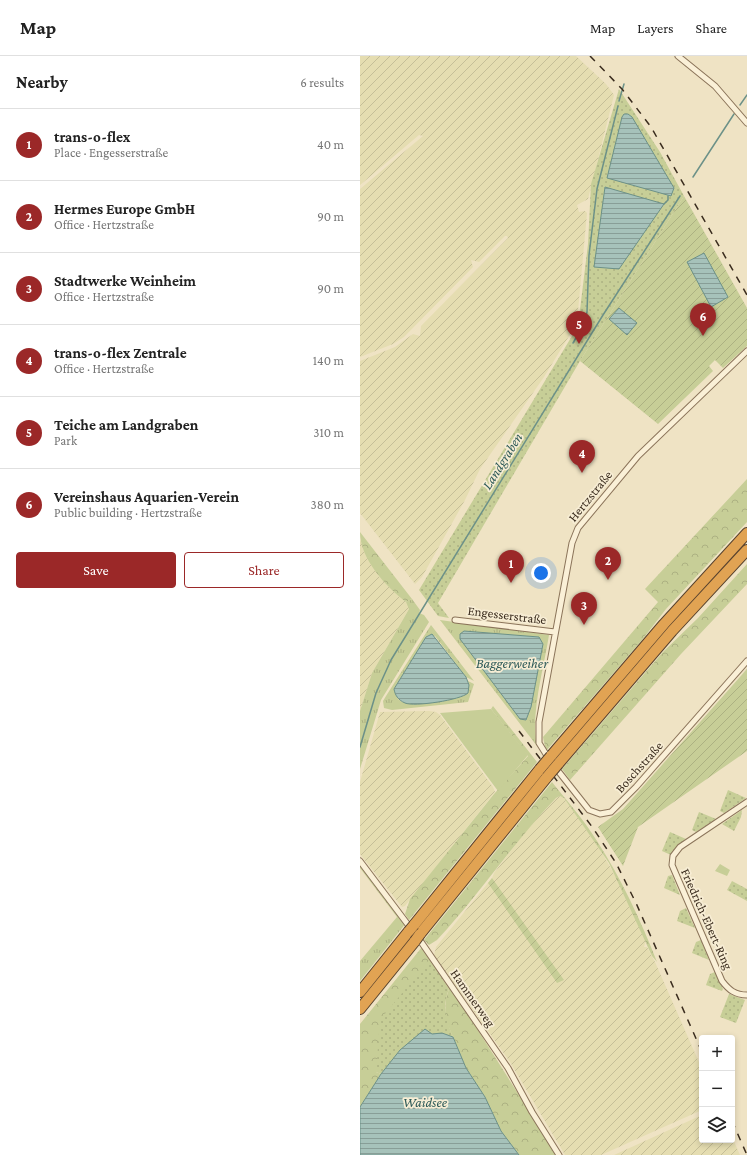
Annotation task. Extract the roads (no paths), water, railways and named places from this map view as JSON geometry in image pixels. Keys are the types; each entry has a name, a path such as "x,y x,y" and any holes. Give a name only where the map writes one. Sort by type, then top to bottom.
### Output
{"highway":[{"path":"360,1009 418,937 544,773 551,757 664,624 747,533"},
{"path":"551,757 672,631 747,550"},
{"path":"360,992 411,928 544,773"}],"street":[{"path":"678,56 715,86 747,123"},
{"name":"Hertzstraße","path":"551,757 538,737 539,722 573,538 578,528 638,456 747,351"},
{"name":"Engesserstraße","path":"455,620 555,632"},
{"name":"Boschstraße","path":"551,757 589,810 600,814 611,812 636,787 747,661"},
{"name":"Friedrich-Ebert-Ring","path":"747,802 680,847 673,856 672,866 722,981 735,994 747,995"},
{"name":"Hammerweg","path":"360,861 428,952 508,1068 532,1112 559,1155"}],"water":[{"path":"624,114 628,114 632,117 674,188 671,196 607,178"},
{"path":"605,187 664,204 619,269 594,267"},
{"path":"704,253 728,297 711,307 687,262"},
{"path":"619,308 637,323 627,335 609,319"},
{"name":"Baggerweiher","path":"464,631 539,637 543,644 531,707 526,720 520,719 460,639 460,634"},
{"name":"Baggerweiher","path":"432,634 466,677 469,685 468,693 464,696 437,702 418,704 405,703 397,697 394,689 426,637"},
{"name":"Waidsee","path":"425,1029 432,1034 442,1033 453,1037 466,1068 485,1097 501,1131 519,1155 360,1155 360,1107 381,1074 400,1050"}],"waterway":[{"path":"619,101 624,84"},
{"name":"Landgraben","path":"740,105 747,95"},
{"path":"573,343 584,324 587,312 589,255 597,189 618,106"},
{"name":"Landgraben","path":"693,177 734,114"},
{"path":"664,204 668,200 668,196"},
{"name":"Landgraben","path":"360,747 376,693 391,660 603,315 680,196"}],"railway":[{"path":"590,56 622,89 651,127 747,295"},
{"path":"519,731 593,828 616,863 636,903 699,1045"},
{"path":"735,1128 747,1155"}],"place":[{"name":"Vereinshaus Aquarien-Verein","path":"703,336"},
{"name":"Teiche am Landgraben","path":"579,344"},
{"name":"trans-o-flex Zentrale","path":"582,473"},
{"name":"Hermes Europe GmbH","path":"608,580"},
{"name":"trans-o-flex","path":"511,583"},
{"name":"Stadtwerke Weinheim","path":"584,625"}]}
